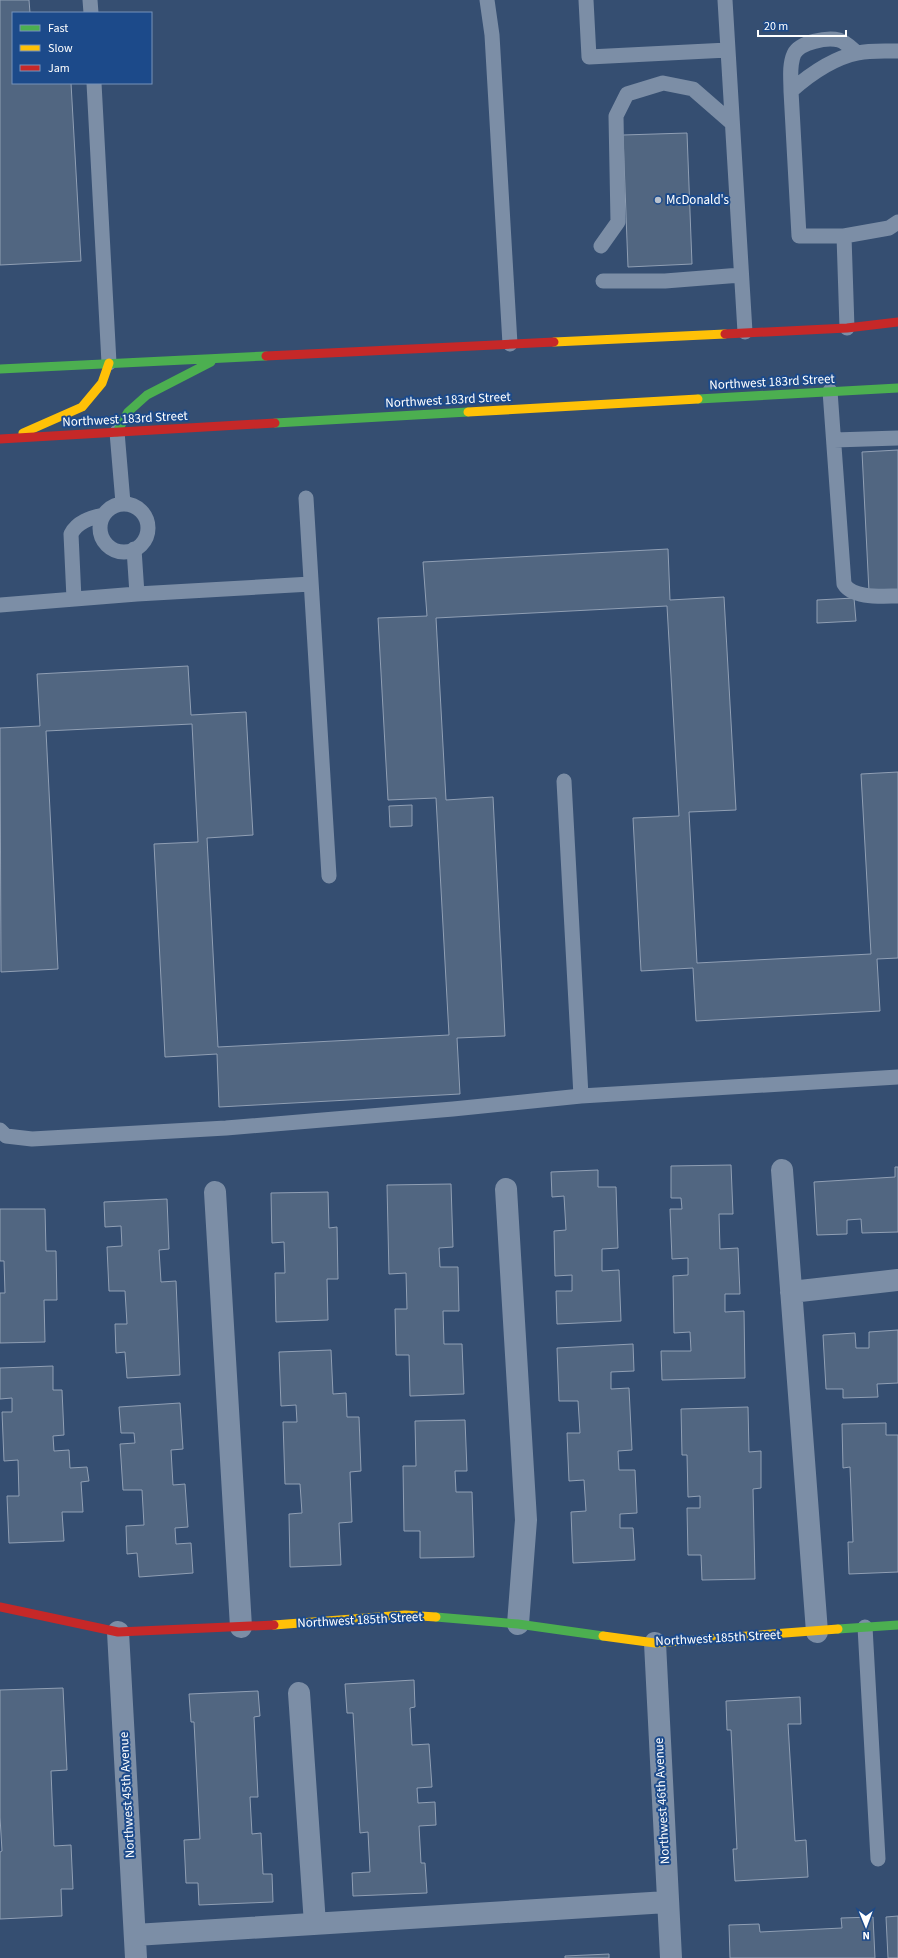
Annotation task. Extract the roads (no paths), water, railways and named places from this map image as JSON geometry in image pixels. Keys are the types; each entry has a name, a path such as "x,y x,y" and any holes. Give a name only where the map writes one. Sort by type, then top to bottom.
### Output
{"main road":[{"path":"0,369 847,328 898,322"},
{"path":"117,432 128,412 147,395 217,358"},
{"path":"11,439 82,407 102,382 109,363"},
{"name":"Northwest 183rd Street","path":"0,439 898,388"},
{"name":"Northwest 185th Street","path":"0,1607 118,1632 241,1627 405,1616 518,1624 655,1643 898,1625"}],"street":[{"path":"782,1170 816,1632"},
{"path":"506,1189 526,1520 518,1624"},
{"path":"215,1192 241,1627"},
{"path":"791,1292 898,1280"},
{"name":"Northwest 45th Avenue","path":"118,1632 136,1958"},
{"name":"Northwest 46th Avenue","path":"655,1643 671,1958"},
{"path":"299,1693 315,1924"},
{"path":"135,1935 667,1902"}],"lane":[{"path":"90,0 91,12"},
{"path":"487,0 492,35 510,344"},
{"path":"586,0 589,57 728,50"},
{"path":"725,0 745,332"},
{"path":"857,53 840,40 817,41 803,46 794,54 791,91 799,236 844,236 889,228 898,222"},
{"path":"791,91 805,79 825,66 857,53 898,51"},
{"path":"601,246 618,222 616,116 627,94 663,83 693,89 732,123"},
{"path":"94,84 109,363"},
{"path":"844,236 847,328"},
{"path":"603,281 665,281 741,275"},
{"path":"830,391 844,584 849,589 871,597 898,596"},
{"path":"117,432 123,503"},
{"path":"834,440 898,438"},
{"path":"306,498 329,876"},
{"path":"74,599 71,534 74,528 89,518 103,516 115,505 123,503 138,508 147,520 148,528 146,535 143,542 134,549 122,551 114,549 107,545 100,531 103,516"},
{"path":"134,549 137,594"},
{"path":"0,605 137,594 311,584"},
{"path":"564,781 581,1096"},
{"path":"0,1130 6,1136 32,1139 234,1127 453,1110 581,1096 898,1076"},
{"path":"865,1627 878,1859"}],"place":[{"name":"McDonald's","path":"658,200"}]}
